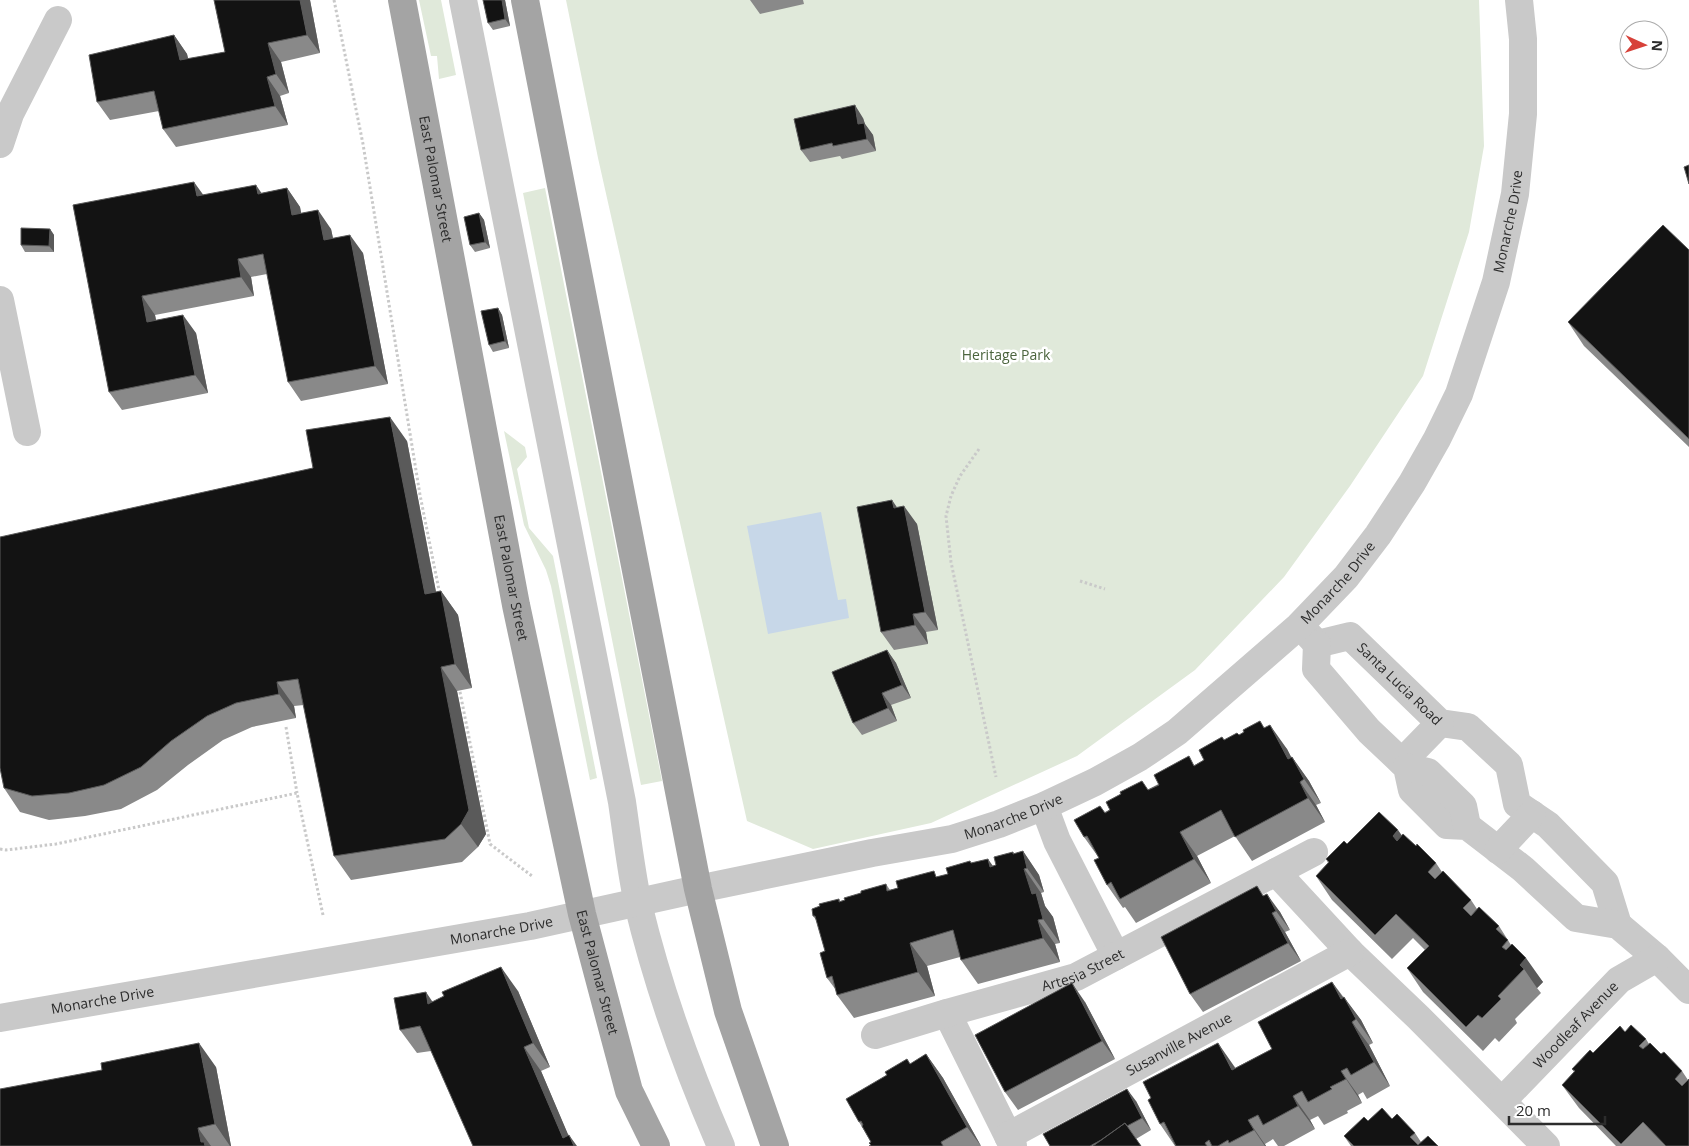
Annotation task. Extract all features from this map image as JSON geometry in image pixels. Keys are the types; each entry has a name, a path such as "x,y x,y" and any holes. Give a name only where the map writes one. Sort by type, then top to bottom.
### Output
{"main road":[{"name":"East Palomar Street","path":"402,0 516,606 582,914 629,1091 656,1146"},
{"path":"525,0 698,889 728,1011 775,1146"}],"street":[{"path":"462,0 622,802 638,902 668,1010 701,1101 721,1146"},
{"name":"Monarche Drive","path":"0,1018 530,926 872,853 952,839 999,824 1044,806 1140,757 1177,732 1308,635 1346,576 1378,535 1412,483 1437,439 1459,394 1496,282 1515,194 1523,114 1523,38 1519,0"},
{"path":"0,144 10,114 58,20"},
{"path":"0,300 27,432"},
{"path":"1308,635 1316,669 1370,731 1404,764 1412,790 1447,825 1467,826 1523,869 1576,918 1618,925 1657,958 1689,990"},
{"name":"Santa Lucia Road","path":"1308,635 1350,636 1440,723 1468,727 1510,765 1517,804 1548,825 1606,883 1618,925"},
{"path":"1404,764 1440,723"},
{"path":"1044,806 1057,841 1116,956"},
{"path":"1498,850 1532,814"},
{"name":"Artesia Street","path":"875,1035 1076,977 1314,852"},
{"path":"1276,872 1350,952 1418,1017 1546,1146"},
{"name":"Susanville Avenue","path":"1010,1141 1350,952"},
{"name":"Woodleaf Avenue","path":"1502,1101 1619,980 1657,958"},
{"path":"946,1013 1010,1141"}],"path":[{"path":"334,0 363,144 420,495 441,602"},
{"path":"979,449 960,476 951,496 946,516 952,562 996,777"},
{"path":"1080,581 1105,589"},
{"path":"457,679 490,844 532,876"},
{"path":"286,727 297,793 323,915"},
{"path":"0,849 6,850 56,844 297,793"}],"green space":[{"path":"419,0 441,0 456,75 439,79 437,56 431,56"},
{"name":"Heritage Park","path":"566,0 1479,0 1484,146 1469,232 1423,376 1350,486 1284,577 1195,670 1077,756 931,823 813,849 747,821 598,158"},
{"path":"545,188 662,781 641,785 523,193"},
{"path":"504,431 525,447 527,457 517,469 529,528 553,556 597,778 590,780 551,586 546,570 524,525"}],"water":[{"path":"821,512 838,600 846,599 849,618 768,634 747,526"}],"building":[{"path":"214,0 300,0 307,35 268,43 276,74 267,77 275,106 163,129 154,91 97,102 89,55 174,35 180,60 225,52"},
{"path":"483,0 502,0 505,19 488,23"},
{"path":"855,105 858,124 864,123 867,139 833,146 832,143 801,150 794,119"},
{"path":"1689,165 1689,184 1684,167"},
{"path":"194,182 197,196 256,185 258,194 287,188 292,215 318,210 324,240 350,235 375,366 288,382 263,254 238,259 241,277 142,296 147,322 183,315 195,375 109,392 73,205"},
{"path":"479,213 485,242 470,245 464,217"},
{"path":"1663,225 1689,250 1689,439 1568,322"},
{"path":"21,228 50,229 49,246 21,245"},
{"path":"498,308 505,341 489,345 481,311"},
{"path":"390,417 425,594 441,591 455,664 441,667 469,810 461,824 445,839 334,856 298,679 277,682 279,694 236,703 207,716 171,741 141,767 104,785 69,793 32,796 4,788 0,768 0,537 313,468 306,430"},
{"path":"892,500 894,508 904,506 925,612 913,614 915,625 881,632 857,507"},
{"path":"887,650 902,685 882,693 888,708 853,723 832,672"},
{"path":"1260,721 1264,728 1270,725 1288,759 1292,757 1304,779 1300,782 1308,798 1235,837 1221,810 1180,832 1194,859 1120,899 1111,882 1107,885 1094,860 1099,858 1087,836 1084,837 1074,820 1100,806 1105,813 1110,810 1106,802 1121,794 1120,792 1142,781 1148,790 1159,785 1154,775 1189,756 1194,766 1204,760 1199,750 1222,737 1224,740 1237,733 1239,735 1244,732 1243,730"},
{"path":"1379,812 1398,830 1393,836 1397,841 1403,834 1416,846 1417,844 1436,863 1428,872 1435,879 1443,871 1471,900 1463,908 1471,916 1479,907 1499,926 1496,929 1508,940 1502,947 1506,950 1512,944 1526,958 1520,965 1524,969 1498,996 1501,999 1482,1018 1478,1015 1466,1027 1407,968 1429,946 1396,914 1375,935 1316,876 1329,862 1326,859 1344,841 1347,844"},
{"path":"1023,851 1027,868 1024,869 1032,894 1036,893 1043,919 1038,920 1043,938 961,960 953,930 910,943 918,972 837,995 832,976 827,978 820,953 825,951 812,909 820,906 819,904 839,899 839,902 845,900 844,898 861,893 861,891 886,884 887,891 898,888 896,881 934,871 936,877 948,874 946,868 970,861 971,863 988,859 990,867 996,865 994,857"},
{"path":"1257,886 1263,896 1267,894 1276,911 1272,913 1288,943 1190,994 1161,937"},
{"path":"501,967 533,1043 524,1047 563,1138 569,1135 574,1146 473,1146 420,1026 400,1030 394,998 426,992 428,1004 444,996 442,992"},
{"path":"1332,982 1341,999 1344,997 1356,1019 1352,1022 1374,1062 1351,1075 1347,1068 1341,1071 1346,1079 1308,1102 1302,1091 1293,1096 1298,1106 1263,1125 1258,1115 1248,1120 1254,1130 1229,1143 1228,1140 1218,1146 1212,1146 1209,1140 1205,1143 1207,1146 1176,1146 1164,1122 1160,1124 1148,1100 1151,1098 1143,1082 1218,1043 1232,1070 1272,1049 1258,1022"},
{"path":"1072,983 1102,1041 1005,1092 975,1035"},
{"path":"1631,1025 1646,1039 1639,1046 1643,1049 1650,1043 1661,1054 1664,1052 1682,1071 1675,1079 1682,1086 1689,1079 1689,1146 1666,1146 1643,1122 1621,1144 1562,1085 1575,1071 1572,1069 1590,1050 1593,1053 1620,1026 1625,1032"},
{"path":"199,1043 215,1124 198,1128 201,1142 204,1142 205,1146 0,1146 0,1089 102,1070 101,1063"},
{"path":"926,1054 967,1127 941,1142 943,1146 869,1146 871,1142 863,1125 861,1121 859,1122 846,1099 887,1075 885,1072 907,1059 910,1064"},
{"path":"1127,1089 1142,1118 1127,1126 1125,1123 1090,1146 1050,1146 1043,1134"},
{"path":"1382,1108 1392,1119 1397,1114 1415,1133 1410,1137 1418,1145 1428,1136 1438,1146 1354,1146 1344,1136 1364,1117 1368,1121"},
{"path":"1125,1123 1141,1146 1093,1146"}]}
